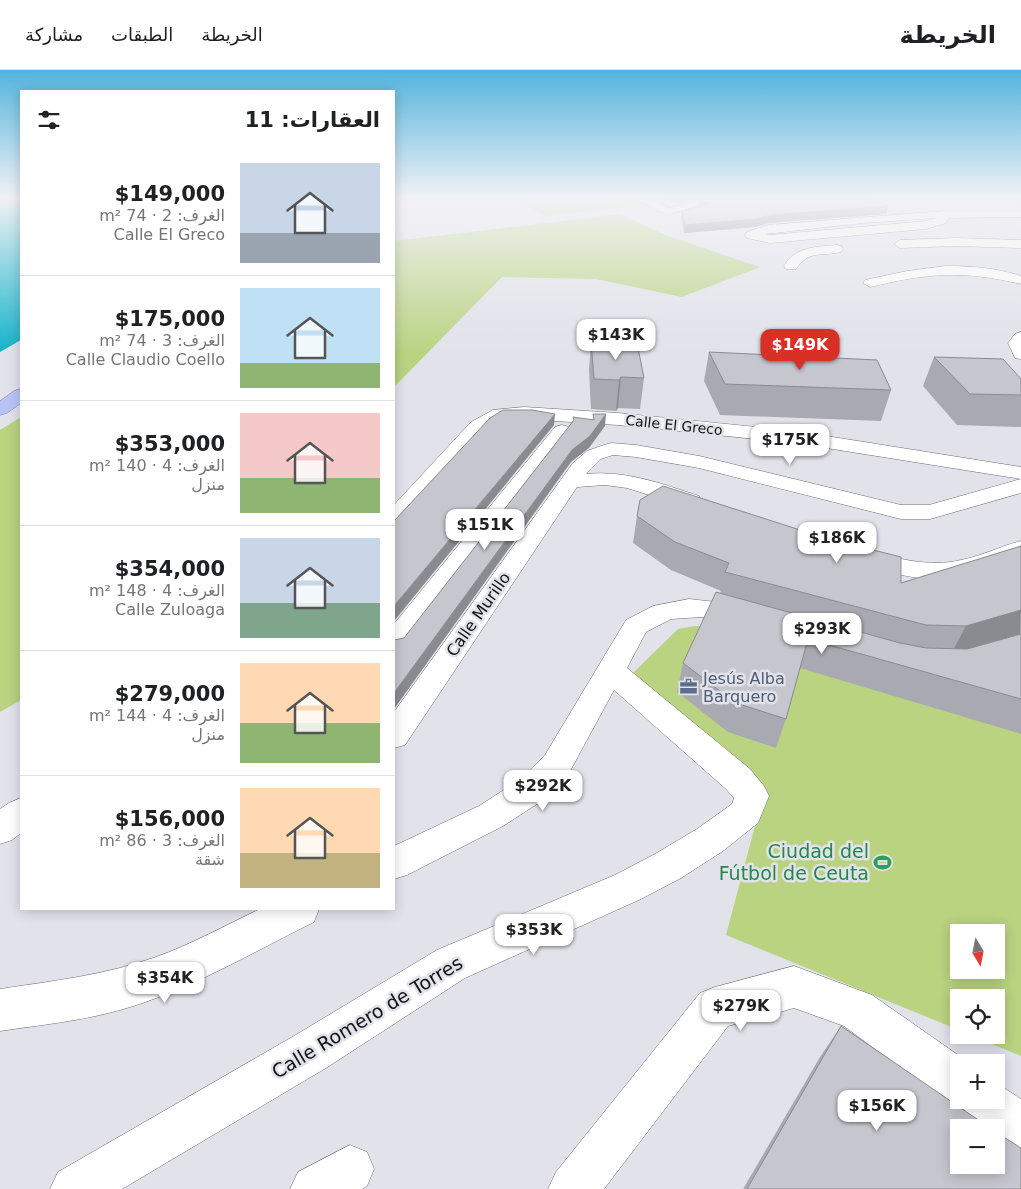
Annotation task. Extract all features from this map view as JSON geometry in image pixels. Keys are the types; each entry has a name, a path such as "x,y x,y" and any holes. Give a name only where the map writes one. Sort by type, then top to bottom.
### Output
{"highway":[{"path":"0,409 20,396"}],"street":[{"path":"791,266 793,261 804,253 833,250"},
{"path":"870,283 891,277 924,272 966,270 1006,275 1021,280"},
{"path":"1021,337 1016,343 1021,354"},
{"name":"Calle El Greco","path":"395,518 478,426 500,414 524,413 601,418 805,438 1021,473"},
{"path":"395,642 562,431"},
{"name":"Calle Murillo","path":"395,735 575,474 594,455 611,449 660,454 708,464 883,509 910,513 930,512 1021,486"},
{"path":"575,474 635,483 708,507"},
{"path":"846,551 900,567 935,571 964,567 1021,548"},
{"path":"395,863 491,816 536,787 557,764 636,626 664,612 682,608 711,609 764,624"},
{"name":"Calle Romero de Torres","path":"75,1189 310,1052 451,964 652,874 710,840 746,813 752,796 738,779 611,671"},
{"path":"0,829 20,814"},
{"path":"0,841 20,839"},
{"path":"0,1010 84,997 120,989 163,976 298,910"},
{"path":"573,1189 715,1008 794,987 857,1010 950,1077"},
{"path":"996,1109 1021,1127"}],"green space":[{"path":"395,250 710,250 760,267 682,297 596,279 502,277 395,386"},
{"path":"20,418 20,701 0,712 0,430"},
{"name":"Ciudad del Fútbol de Ceuta","path":"695,626 714,626 1021,665 1021,1056 992,1044 1005,1044 1005,989 950,989 950,1026 726,935 764,792 629,677 678,629"}],"water":[{"path":"0,250 20,250 20,341 0,352"}],"building":[{"path":"591,341 637,343 644,378 594,379"},
{"path":"709,352 877,360 891,390 725,384"},
{"path":"934,357 1003,359 1021,379 1021,395 970,394"},
{"path":"503,410 532,410 555,414 395,605 395,520 490,418"},
{"path":"593,414 606,414 590,436 572,450 395,692 395,640 404,638 574,420 573,417 594,420"},
{"path":"663,486 822,537 901,557 901,583 1021,546 1021,610 966,626 926,625 725,572 729,563 675,542 637,516 640,500"},
{"path":"716,592 900,643 926,648 967,649 1021,634 1021,699 808,639 786,719 736,703 683,663"},
{"path":"841,1026 950,1101 950,1109 962,1109 977,1119 950,1119 950,1174 1005,1174 1005,1138 1021,1148 1021,1189 747,1189"}],"place":[{"name":"Jesús Alba Barquero","path":"689,687"},
{"name":"Ciudad del Fútbol de Ceuta","path":"883,862"}]}
